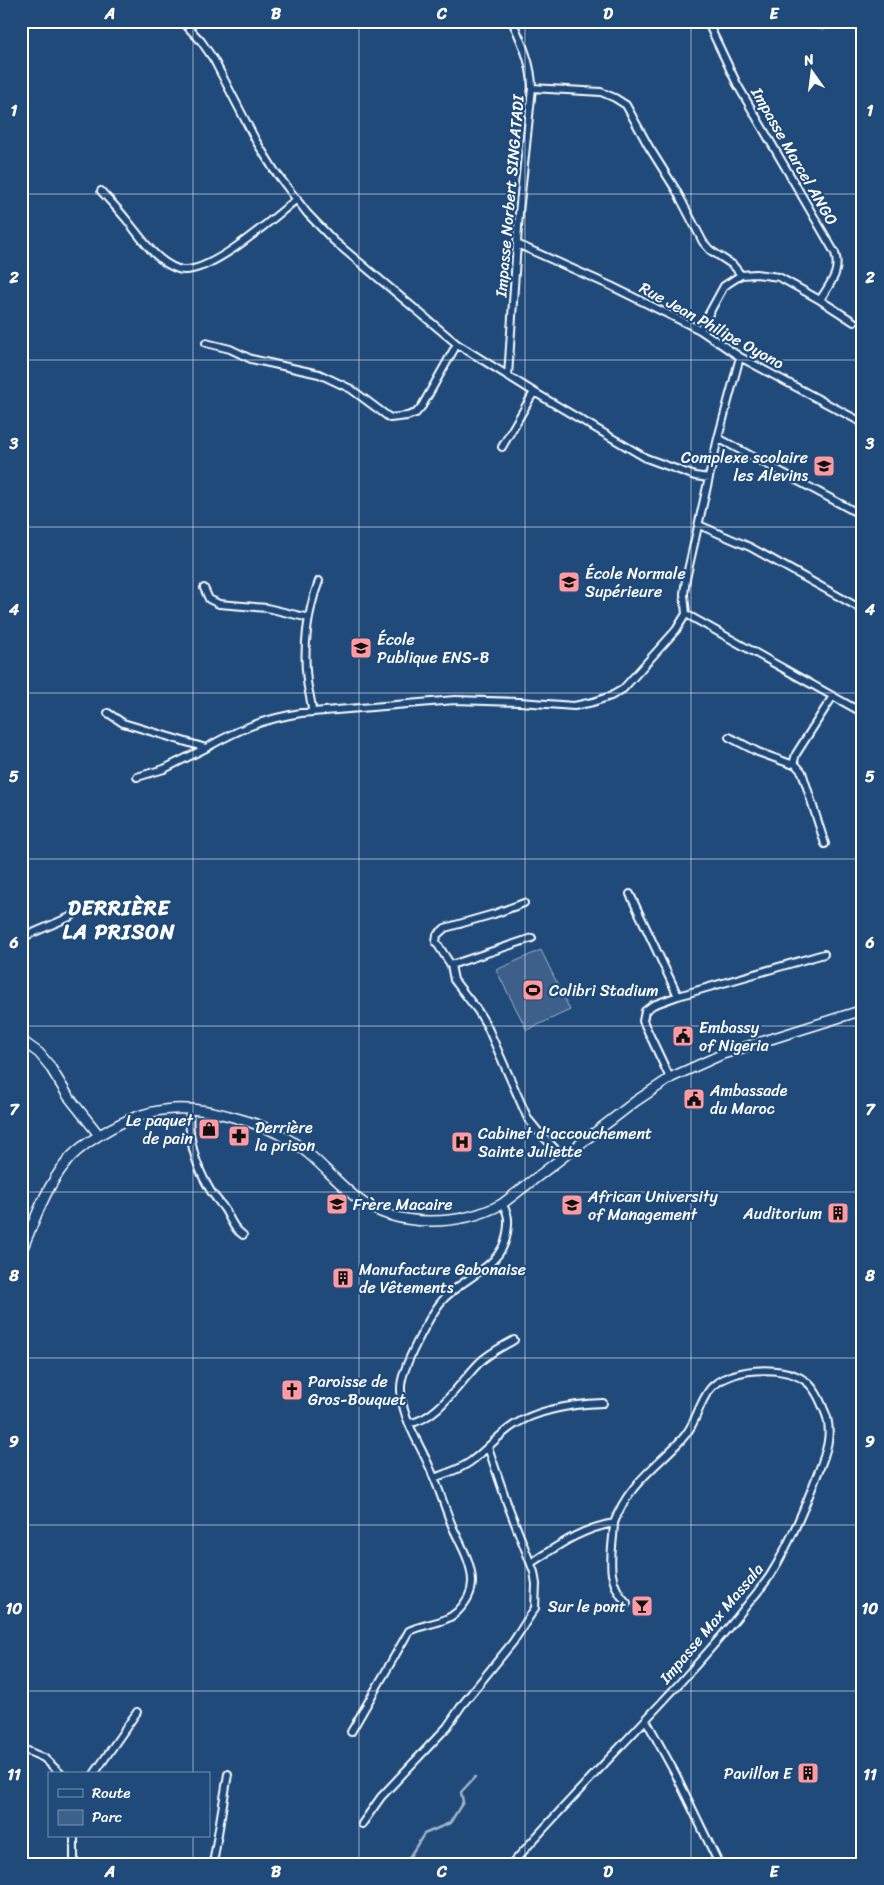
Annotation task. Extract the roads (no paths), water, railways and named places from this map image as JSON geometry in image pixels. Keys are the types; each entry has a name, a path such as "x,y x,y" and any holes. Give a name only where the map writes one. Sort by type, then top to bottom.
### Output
{"main road":[{"path":"21,1252 45,1198 66,1161 99,1135 119,1123 136,1116 157,1110 190,1108 215,1112 242,1120 285,1137 313,1158 369,1207 389,1215 415,1220 455,1220 474,1216 502,1204 563,1156 670,1078 723,1054 863,1010"},
{"path":"21,1040 44,1059 68,1096 99,1135"}],"street":[{"path":"182,21 197,35 214,60 256,141 274,170 307,213 334,241 456,344 646,458 695,476 709,478"},
{"name":"Impasse Norbert SINGATADI","path":"508,376 516,244 532,88 532,75 528,61 512,21"},
{"name":"Impasse Marcel ANGO","path":"707,21 737,84 835,253 838,263 836,273 820,300"},
{"path":"532,88 601,92 626,105 704,242 710,250 733,265 741,275"},
{"path":"101,191 157,255 180,270 208,265 226,254 297,199"},
{"name":"Rue Jean Philipe Oyono","path":"516,244 611,286 700,330 740,357 863,423"},
{"path":"700,330 724,286 741,275 756,274 778,277 820,300 854,322"},
{"path":"206,343 230,349 251,359 319,374 351,389 390,418 398,418 416,413 422,406 456,344"},
{"path":"137,777 164,769 240,729 282,716 455,700 574,706 611,696 623,689 676,630 686,614 684,594 718,438 740,357"},
{"path":"502,446 534,392"},
{"path":"718,438 779,469 863,516"},
{"path":"699,525 750,547 863,610"},
{"path":"312,712 306,663 309,618 319,582"},
{"path":"204,588 210,599 219,604 267,608 309,618"},
{"path":"686,614 863,714"},
{"path":"794,763 796,754 833,696"},
{"path":"108,713 123,723 206,748"},
{"path":"729,737 758,752 794,763 802,772 825,844"},
{"path":"630,894 678,996"},
{"path":"524,903 494,914 453,925 440,931 436,942 451,965 454,980 487,1026 528,1118 537,1130 563,1156"},
{"path":"21,938 72,916"},
{"path":"451,965 532,938"},
{"path":"670,1078 643,1021 645,1011 653,1005 678,996 824,954"},
{"path":"190,1108 189,1130 208,1188 226,1211 230,1222 243,1235"},
{"path":"351,1732 409,1631 419,1626 447,1620 464,1604 472,1584 468,1562 434,1478 409,1423 401,1400 400,1384 405,1368 424,1329 441,1302 485,1268 499,1253 506,1239 508,1224 508,1214 502,1204"},
{"path":"409,1423 416,1422 430,1415 460,1386 479,1363 496,1350 514,1340"},
{"name":"Impasse Max Massala","path":"512,1864 716,1644 770,1575 791,1537 824,1459 829,1438 828,1418 815,1391 806,1381 776,1370 737,1374 714,1385 706,1396 688,1433 654,1464 637,1484 622,1505 614,1522 610,1573 615,1587 627,1603"},
{"path":"434,1478 462,1467 506,1430 527,1419 569,1405 603,1403"},
{"path":"362,1824 382,1797 447,1727 524,1626 535,1608 536,1584 531,1564 488,1447"},
{"path":"531,1564 578,1533 614,1522"},
{"path":"95,1772 137,1712"},
{"path":"646,1720 719,1864"},
{"path":"21,1748 44,1758 59,1772"},
{"path":"213,1864 228,1774"},
{"path":"74,1838 74,1864"},
{"path":"621,1864 625,1860 633,1861 635,1864"}],"waterway":[{"path":"816,21 823,23"},
{"path":"405,1864 424,1834 450,1823 463,1802 461,1792 475,1777"}],"place":[{"name":"Complexe scolaire les Alevins","path":"824,466"},
{"name":"École Normale Supérieure","path":"569,582"},
{"name":"École Publique ENS-B","path":"361,648"},
{"name":"Colibri Stadium","path":"533,990"},
{"name":"Embassy of Nigeria","path":"683,1036"},
{"name":"Ambassade du Maroc","path":"694,1099"},
{"name":"Le paquet de pain","path":"209,1129"},
{"name":"Derrière la prison","path":"239,1136"},
{"name":"Cabinet d'accouchement Sainte Juliette","path":"462,1142"},
{"name":"Frère Macaire","path":"337,1204"},
{"name":"African University of Management","path":"572,1205"},
{"name":"Auditorium","path":"838,1213"},
{"name":"Manufacture Gabonaise de Vêtements","path":"343,1278"},
{"name":"Paroisse de Gros-Bouquet","path":"292,1390"},
{"name":"Sur le pont","path":"642,1606"},
{"name":"Pavillon E","path":"808,1773"}],"district":[{"name":"DERRIÈRE LA PRISON","path":"119,920"}]}
